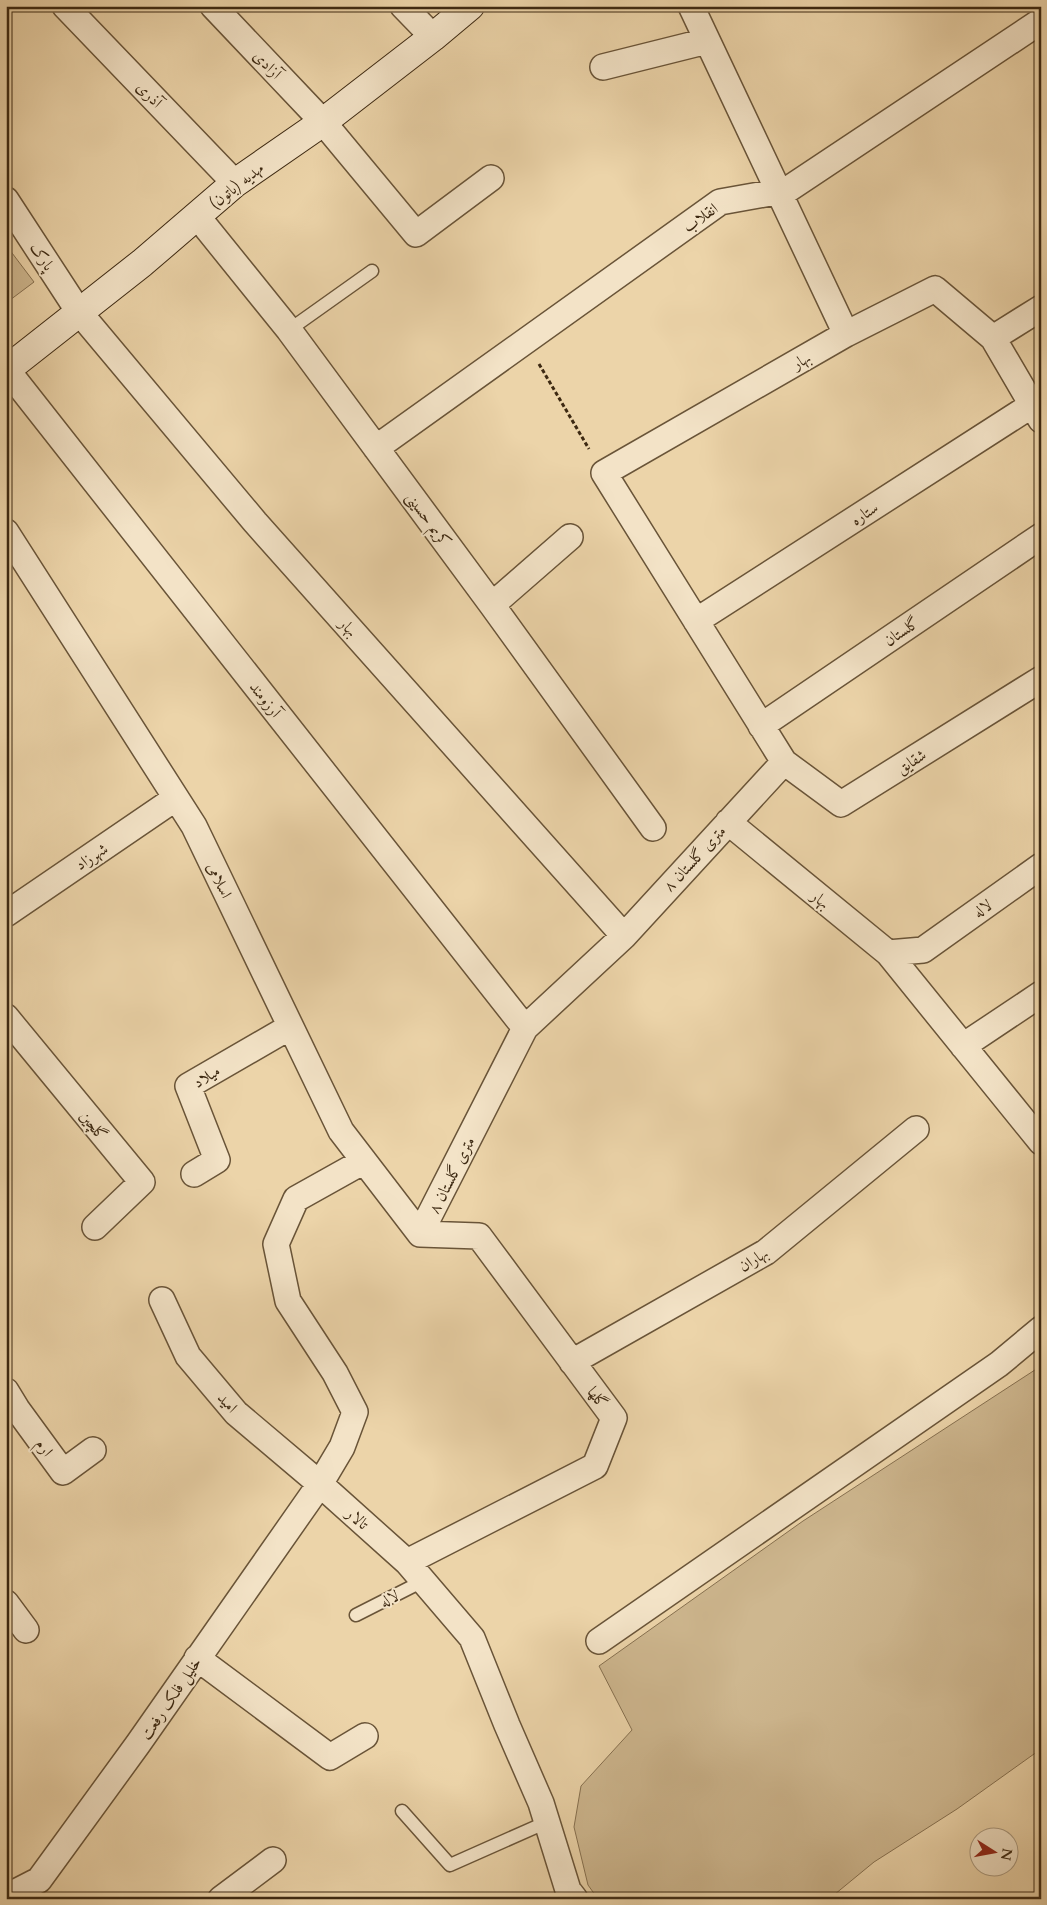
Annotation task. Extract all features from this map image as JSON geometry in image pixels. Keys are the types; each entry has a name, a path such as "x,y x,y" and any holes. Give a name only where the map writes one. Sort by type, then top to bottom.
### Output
{"street":[{"name":"آذری","path":"65,6 235,183"},
{"name":"آزادی","path":"213,6 323,122 416,234 491,178"},
{"path":"403,6 433,37"},
{"name":"مهدیه (باتون)","path":"6,370 197,216 235,183 323,122 470,6"},
{"path":"691,6 846,334"},
{"name":"انقلاب","path":"376,448 720,202 787,190 1041,21"},
{"path":"603,67 707,41"},
{"name":"پارک","path":"6,200 79,312"},
{"name":"کریم حسینی","path":"197,216 289,330 653,828"},
{"name":"بهار","path":"604,473 846,334 935,289 993,338"},
{"path":"1036,412 993,338 1041,308"},
{"name":"بهار","path":"79,312 255,522 624,936"},
{"name":"آرزومند","path":"6,370 525,1028"},
{"name":"ستاره","path":"696,621 1036,412"},
{"path":"604,473 784,762"},
{"name":"اسلامی","path":"6,532 194,826 340,1131 420,1234"},
{"name":"گلستان","path":"761,726 1041,536"},
{"path":"492,606 570,537"},
{"name":"شقایق","path":"784,762 841,804 1041,679"},
{"name":"۸ متری گلستان","path":"420,1234 525,1028 624,936 784,762"},
{"name":"شهرزاد","path":"6,914 176,798"},
{"name":"بهار","path":"728,822 888,953 1041,1142"},
{"name":"لاله","path":"888,953 923,950 1041,866"},
{"path":"963,1046 1041,994"},
{"name":"گلچین","path":"6,1018 142,1182 95,1227"},
{"name":"میلاد","path":"194,1174 217,1160 188,1086 290,1027"},
{"name":"بهاران","path":"572,1362 766,1252 916,1129"},
{"path":"320,1484 342,1447 355,1412 335,1373 288,1300 276,1244 296,1199 364,1161"},
{"name":"گلها","path":"415,1572 595,1466 614,1418 479,1236 420,1234"},
{"name":"امید","path":"162,1300 188,1356 236,1412 320,1484"},
{"path":"600,1641 999,1364 1041,1329"},
{"name":"ارم","path":"6,1391 63,1472 93,1450"},
{"name":"تالار","path":"320,1484 415,1572 472,1638 541,1802 568,1890 575,1899"},
{"name":"خلیل فلک رفعت","path":"6,1897 39,1880 138,1744 320,1484"},
{"path":"6,1603 26,1630"},
{"path":"197,1658 330,1757 365,1736"},
{"path":"221,1899 273,1860"}],"lane":[{"path":"289,330 372,271"},
{"name":"لاله","path":"356,1615 415,1572"},
{"path":"402,1811 450,1865 547,1822"}],"path":[{"path":"526,341 604,473"}],"shaded area":[{"path":"6,245 34,282 6,303"},
{"path":"1041,1366 1041,1749 957,1809 874,1862 829,1899 598,1899 588,1885 574,1827 581,1786 632,1730 599,1666 803,1521"}]}
